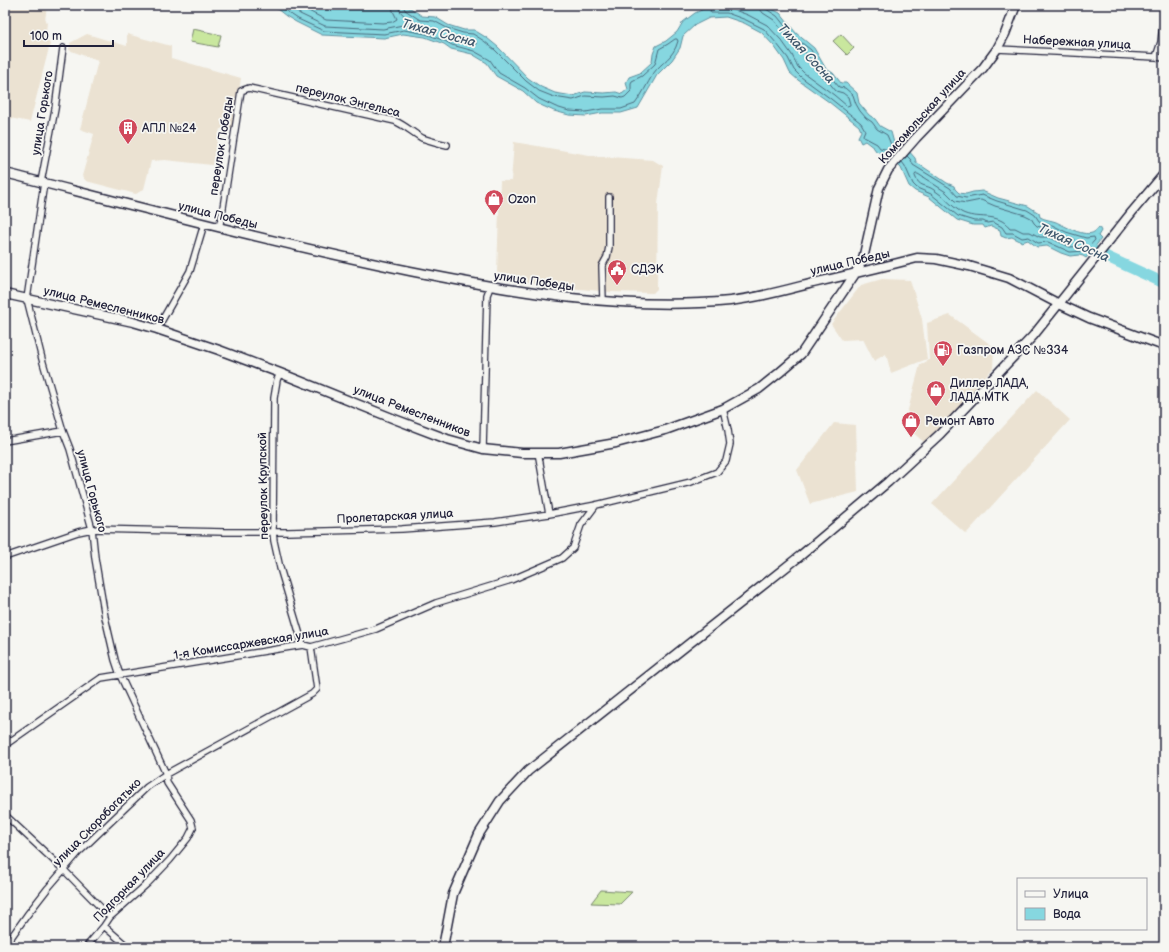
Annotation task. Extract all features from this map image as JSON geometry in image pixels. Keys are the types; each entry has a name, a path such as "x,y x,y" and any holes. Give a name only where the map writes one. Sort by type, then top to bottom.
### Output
{"main road":[{"name":"Комсомольская улица","path":"855,274 863,259 879,188 888,170 916,138 983,68 998,48 1016,5"},
{"name":"улица Победы","path":"5,173 219,228 348,258 490,287 542,295 602,301 650,304 732,300 767,294 917,258 936,259 969,266 1009,278 1089,318 1164,346"},
{"path":"444,947 453,894 479,834 500,801 528,771 800,556 888,482 940,434 1032,336 1164,174"},
{"name":"улица Ремесленников","path":"5,294 133,322 157,329 280,373 447,439 483,449 522,453 559,453 616,443 665,430 723,409 759,389 801,354 855,274"}],"street":[{"path":"1156,57 1161,42 1164,15"},
{"name":"улица Горького","path":"63,48 55,109 42,182 27,299 42,359 63,431 70,449 92,528 95,558 105,617 120,675 166,774 168,783 191,820 193,828 188,838"},
{"name":"Набережная улица","path":"998,48 1164,58"},
{"name":"переулок Энгельса","path":"241,91 249,88 395,121 404,125 423,138 447,145"},
{"name":"переулок Победы","path":"219,228 241,91"},
{"path":"602,301 602,266 607,257 609,247 609,197"},
{"path":"157,329 190,271 204,224"},
{"path":"483,449 487,295 490,287"},
{"name":"переулок Крупской","path":"280,373 277,380 274,398 273,532 280,568 303,645"},
{"name":"Пролетарская улица","path":"5,557 92,528 224,532 402,529 496,522 596,505 691,482 717,472 726,461 730,444 723,409"},
{"path":"5,440 63,431"},
{"path":"538,452 549,514"},
{"name":"1-я Комиссаржевская улица","path":"5,745 101,678 303,645 312,647 376,629 436,604 511,580 562,558 573,548 581,525 596,505"},
{"name":"улица Скоробогатько","path":"5,946 26,915 80,852 147,787 166,774 312,694 317,689 312,647"},
{"path":"5,815 64,870 110,917"},
{"name":"Подгорная улица","path":"86,947 110,917 148,883 188,838"},
{"path":"104,926 128,947"}],"shaded area":[{"path":"5,5 47,5 45,38 50,44 30,122 5,117"},
{"path":"87,34 127,46 127,34 171,46 171,58 241,78 233,130 220,129 212,165 165,160 151,161 144,189 136,194 86,181 82,176 94,134 80,129 98,61 69,50 70,43"},
{"path":"514,142 595,156 653,160 663,166 658,204 657,289 653,293 611,292 538,285 501,278 497,272 500,181 511,181"},
{"path":"882,279 910,280 922,319 927,359 891,373 886,354 874,361 863,339 842,340 831,324 861,285"},
{"path":"950,315 994,347 993,368 947,421 925,443 904,425 920,365 929,360 927,323"},
{"path":"1037,390 1070,420 966,534 932,504"},
{"path":"834,423 856,425 858,492 810,504 797,470"}],"green space":[{"path":"193,29 221,35 218,47 190,42"},
{"path":"841,34 854,48 847,55 833,41"},
{"path":"601,890 632,892 620,904 591,903"}],"water":[{"path":"272,5 403,5 422,16 435,17 448,25 464,30 474,30 498,47 528,78 541,87 555,93 573,96 585,92 616,92 622,94 628,89 626,83 629,77 640,73 652,62 656,46 666,41 677,32 683,22 695,13 714,5 764,5 780,13 796,33 814,48 826,69 833,73 841,83 846,83 857,93 859,103 880,126 891,132 894,143 900,145 890,156 876,151 865,141 861,143 858,137 861,131 859,126 790,73 784,60 761,32 744,23 726,17 709,18 695,25 683,36 680,48 672,60 657,75 638,108 621,113 602,113 586,116 569,115 554,111 536,103 523,91 496,76 487,63 472,54 451,49 444,44 425,37 403,34 384,38 322,35 286,16"},
{"path":"907,149 915,158 916,162 947,183 954,186 959,193 966,194 982,191 998,198 1028,206 1039,213 1040,217 1056,222 1080,233 1086,234 1095,232 1099,227 1101,231 1098,236 1101,239 1086,258 1079,255 1070,256 1047,246 1037,247 1028,240 1022,242 1012,237 1006,238 1001,236 1000,230 991,226 985,228 983,225 973,225 957,220 929,197 915,191 909,186 901,168 895,162"}],"waterway":[{"name":"Тихая Сосна","path":"1079,244 1164,283"}],"place":[{"name":"АПЛ №24","path":"128,145"},
{"name":"Ozon","path":"494,216"},
{"name":"СДЭК","path":"617,286"},
{"name":"Газпром АЗС №334","path":"943,367"},
{"name":"Диллер ЛАДА, ЛАДА МТК","path":"936,407"},
{"name":"Ремонт Авто","path":"911,438"}]}
